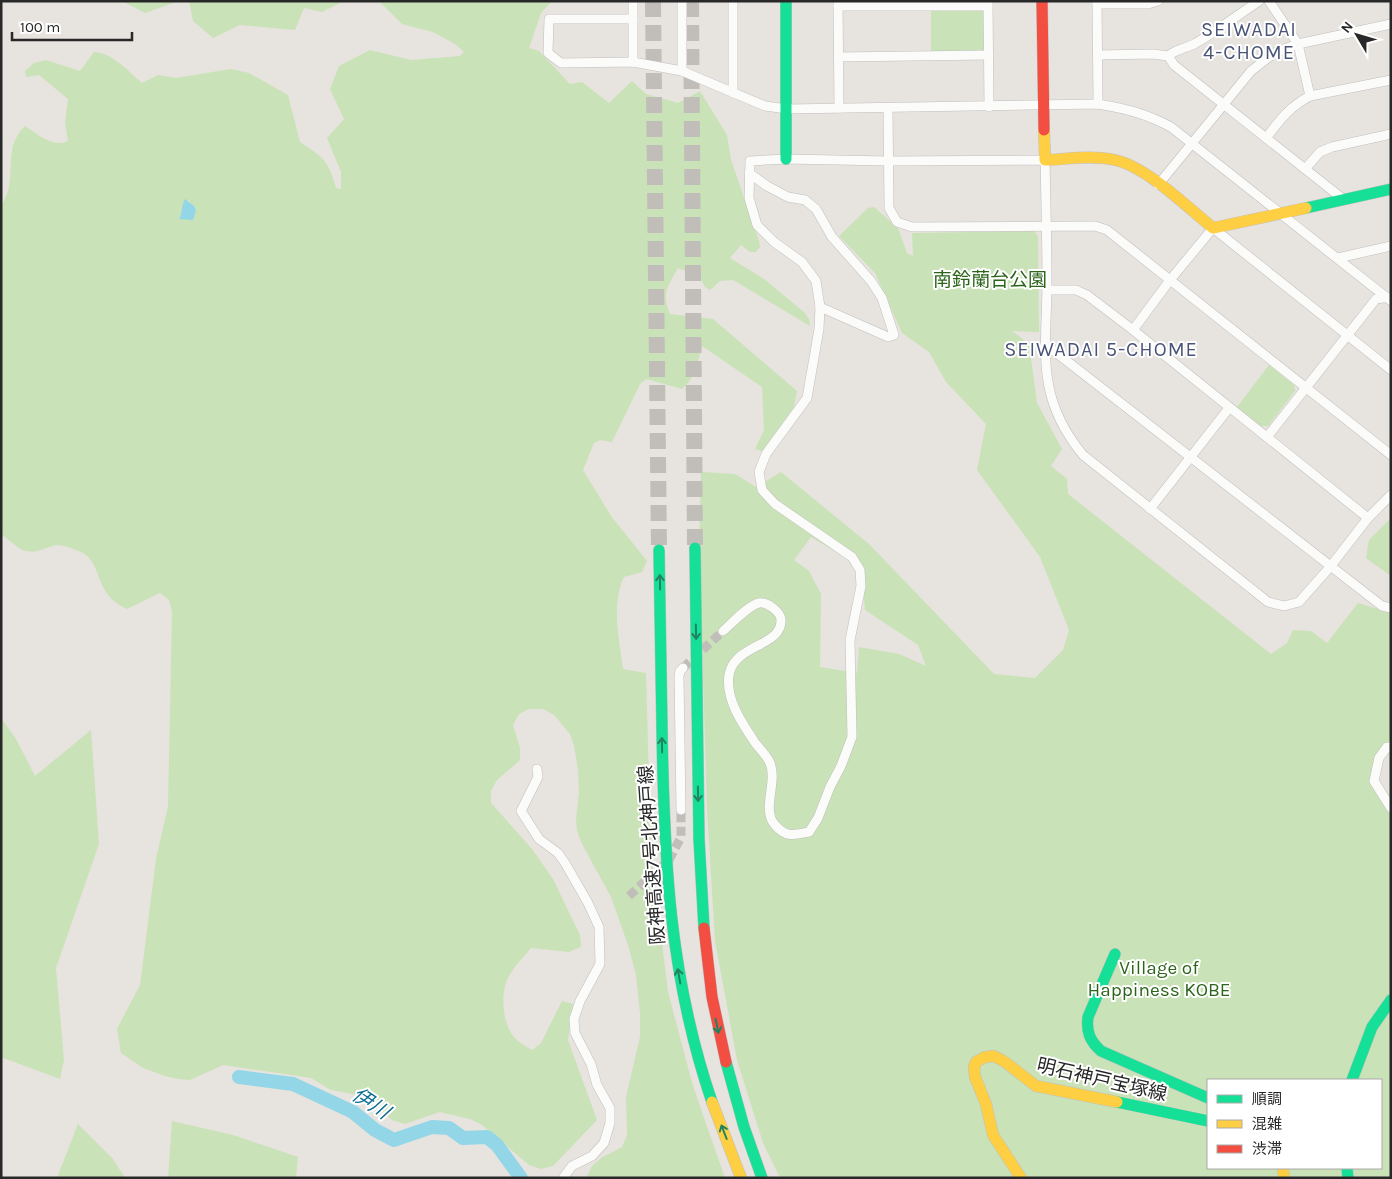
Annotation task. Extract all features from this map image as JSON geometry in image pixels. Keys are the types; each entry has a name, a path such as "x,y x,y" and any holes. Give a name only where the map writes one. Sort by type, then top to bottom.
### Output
{"main road":[{"path":"786,1 786,159"},
{"path":"1042,1 1045,160 1093,158 1116,160 1143,173 1213,228 1391,189"},
{"path":"695,548 699,844 707,963 714,1010 729,1075 742,1121 762,1178"},
{"name":"阪神高速7号北神戸線","path":"659,550 663,822 666,886 672,934 683,998 698,1055 713,1105 741,1178"},
{"path":"1115,954 1088,1017 1086,1026 1088,1037 1092,1044 1101,1051 1207,1098"},
{"path":"1352,1079 1365,1043 1375,1022 1391,1000"},
{"name":"明石神戸宝塚線","path":"1021,1178 990,1130 984,1099 975,1079 974,1065 980,1059 988,1056 998,1057 1036,1086 1207,1121"}],"street":[{"path":"633,1 633,62"},
{"path":"682,1 682,71"},
{"path":"732,1 733,93"},
{"path":"1098,104 1097,3 1148,4 1158,1"},
{"path":"1098,55 1153,54 1168,56 1174,51 1191,46 1211,34 1259,1"},
{"path":"1269,1 1298,44 1310,96"},
{"path":"839,108 838,4 988,4 989,106"},
{"path":"633,19 549,19 548,53 561,63 633,62 682,71 765,106 786,109 1098,104 1131,109 1151,116 1171,127 1389,298"},
{"path":"1158,185 1251,71 1274,52 1298,44 1391,24"},
{"path":"838,57 989,55"},
{"path":"1168,56 1174,65 1344,200"},
{"path":"1266,138 1287,111 1298,102 1310,96 1391,80"},
{"path":"888,108 889,208 898,222 912,227 1095,226 1107,230 1391,456"},
{"path":"1305,169 1320,152 1332,147 1391,134"},
{"path":"723,630 752,606 760,603 765,603 774,608 782,618 780,627 770,640 746,651 734,661 728,678 736,713 770,762 772,775 770,818 784,834 791,835 809,832 818,818 852,738 850,640 861,586 860,570 852,557 775,504 762,490 759,472 766,454 807,398 819,329 820,307 816,281 802,262 774,242 757,225 749,198 750,161 786,159 888,162 1045,160 1046,379 1056,414 1070,439 1083,455 1268,602 1284,606 1299,602 1330,567 1368,518 1391,495"},
{"path":"749,173 767,186 788,196 805,200 816,209 832,237 871,281 882,298 894,335 888,338 820,307"},
{"path":"1133,330 1170,280 1213,228 1391,370"},
{"path":"1338,258 1391,246"},
{"path":"1046,290 1076,290 1087,295 1368,518"},
{"path":"1266,437 1376,299 1389,298"},
{"path":"1045,344 1330,567 1382,606 1391,608"},
{"path":"1150,509 1229,408"},
{"path":"681,810 679,676 683,668"},
{"path":"1391,747 1387,747 1379,758 1374,781 1391,808"},
{"path":"537,768 538,777 521,811 539,839 558,853 588,902 599,927 600,964 580,1001 574,1019 575,1033 591,1064 597,1085 610,1108 610,1123 604,1143 592,1156 572,1166 563,1178"}],"green space":[{"path":"122,1 179,1 145,13"},
{"path":"189,1 344,1 322,12 304,8 295,30 240,25 213,38 193,21"},
{"path":"379,1 552,1 541,13 529,48 539,51 570,84 582,82 609,103 632,81 646,94 678,103 700,91 727,135 731,160 759,241 760,247 756,252 750,252 741,245 730,258 764,279 805,313 809,319 810,326 733,280 720,281 710,290 705,287 699,276 678,268 666,295 670,314 713,319 797,391 794,407 762,451 755,449 764,430 762,387 702,346 693,375 682,389 646,379 640,384 612,442 600,440 594,443 583,470 611,516 647,561 642,572 624,577 620,587 617,610 618,634 623,669 646,673 651,853 668,992 693,1086 725,1178 586,1178 592,1166 601,1158 622,1147 627,1135 626,1097 640,1037 640,1013 636,975 629,948 611,897 582,844 577,831 576,819 579,792 574,746 570,734 554,715 543,709 529,709 519,714 513,725 520,748 520,760 497,780 491,791 491,803 532,849 553,879 580,935 581,947 569,952 531,948 511,972 506,983 503,998 506,1023 509,1030 517,1040 532,1050 541,1043 562,1001 573,1004 568,1040 597,1120 553,1166 541,1169 529,1165 482,1125 470,1119 440,1112 405,1124 392,1120 363,1096 331,1090 311,1078 223,1065 190,1080 178,1079 143,1068 121,1053 117,1029 140,985 156,859 168,806 172,612 169,600 160,593 127,609 116,603 104,588 94,565 83,553 57,545 32,552 23,550 1,534 1,206 9,185 13,145 25,126 51,141 62,143 68,141 65,123 68,99 39,75 26,77 25,71 34,63 46,60 80,71 94,52 114,59 142,83 158,75 176,78 231,69 249,73 288,95 300,142 324,160 331,172 336,188 341,189 341,172 327,138 344,119 330,89 339,66 370,50 411,60 460,56 464,52 455,44 433,32 402,24","holes":["188,200 196,210 179,219"]},
{"path":"981,9 985,13 986,47 982,52 931,52 931,10"},
{"path":"874,207 898,228 907,253 913,256 912,233 1034,231 1038,236 1039,332 1012,331 1029,344 1037,403 1062,449 1051,466 1067,479 1068,494 1271,654 1287,643 1293,630 1311,631 1327,643 1358,603 1391,613 1391,740 1375,761 1377,778 1391,802 1391,1178 780,1178 763,1143 737,1060 715,941 707,808 699,544 701,472 735,474 756,487 781,472 869,544 994,674 1035,678 1063,650 1069,630 1040,557 977,470 986,424 946,382 929,352 902,333 875,273 839,236 868,208","holes":["811,537 861,567 865,610 918,645 926,666 899,654 859,647 857,673 820,667 821,594 809,571 794,560"]},
{"path":"1269,365 1294,385 1295,391 1268,426 1261,426 1237,407"},
{"path":"1391,518 1391,576 1366,558 1369,540"},
{"path":"1,718 16,739 35,776 91,730 99,844 56,968 64,1060 60,1079 1,1057"},
{"path":"172,1121 233,1135 298,1157 296,1178 168,1178"},
{"path":"78,1124 113,1159 125,1178 57,1178"}],"water":[{"path":"185,199 196,210 193,220 179,219"}],"waterway":[{"name":"伊川","path":"239,1077 293,1084 353,1112 375,1130 394,1140 432,1127 449,1128 463,1138 487,1137 497,1145 521,1178"}],"tunnel":[{"path":"653,1 659,550"},
{"path":"691,1 695,548"},
{"path":"683,668 723,631"},
{"path":"629,896 669,860 681,837 681,810"}],"traffic: fast":[{"path":"786,1 786,159"},
{"path":"1306,208 1391,189"},
{"path":"695,548 699,839 704,928"},
{"path":"659,550 663,777 667,871 678,963 686,1009 712,1102"},
{"path":"1115,954 1088,1017 1088,1032 1094,1044 1101,1051 1207,1098"},
{"path":"1352,1079 1372,1027 1391,1000"},
{"path":"726,1062 744,1127 762,1178"},
{"path":"1117,1102 1207,1121"},
{"path":"1347,1169 1348,1178"}],"traffic: slow":[{"path":"1044,130 1045,160 1098,158 1127,164 1153,179 1213,228 1306,208"},
{"path":"1021,1178 993,1135 986,1104 975,1077 974,1067 976,1062 985,1057 994,1056 1005,1062 1036,1086 1117,1102"},
{"path":"712,1102 741,1178"},
{"path":"1283,1169 1284,1178"}],"traffic: jam":[{"path":"1042,1 1044,130"},
{"path":"704,928 712,997 726,1062"}],"district":[{"name":"SEIWADAI 4-CHOME","path":"1249,40"},
{"name":"SEIWADAI 5-CHOME","path":"1101,349"}],"park label":[{"name":"南鈴蘭台公園","path":"990,279"},
{"name":"Village of Happiness KOBE","path":"1159,978"}]}
